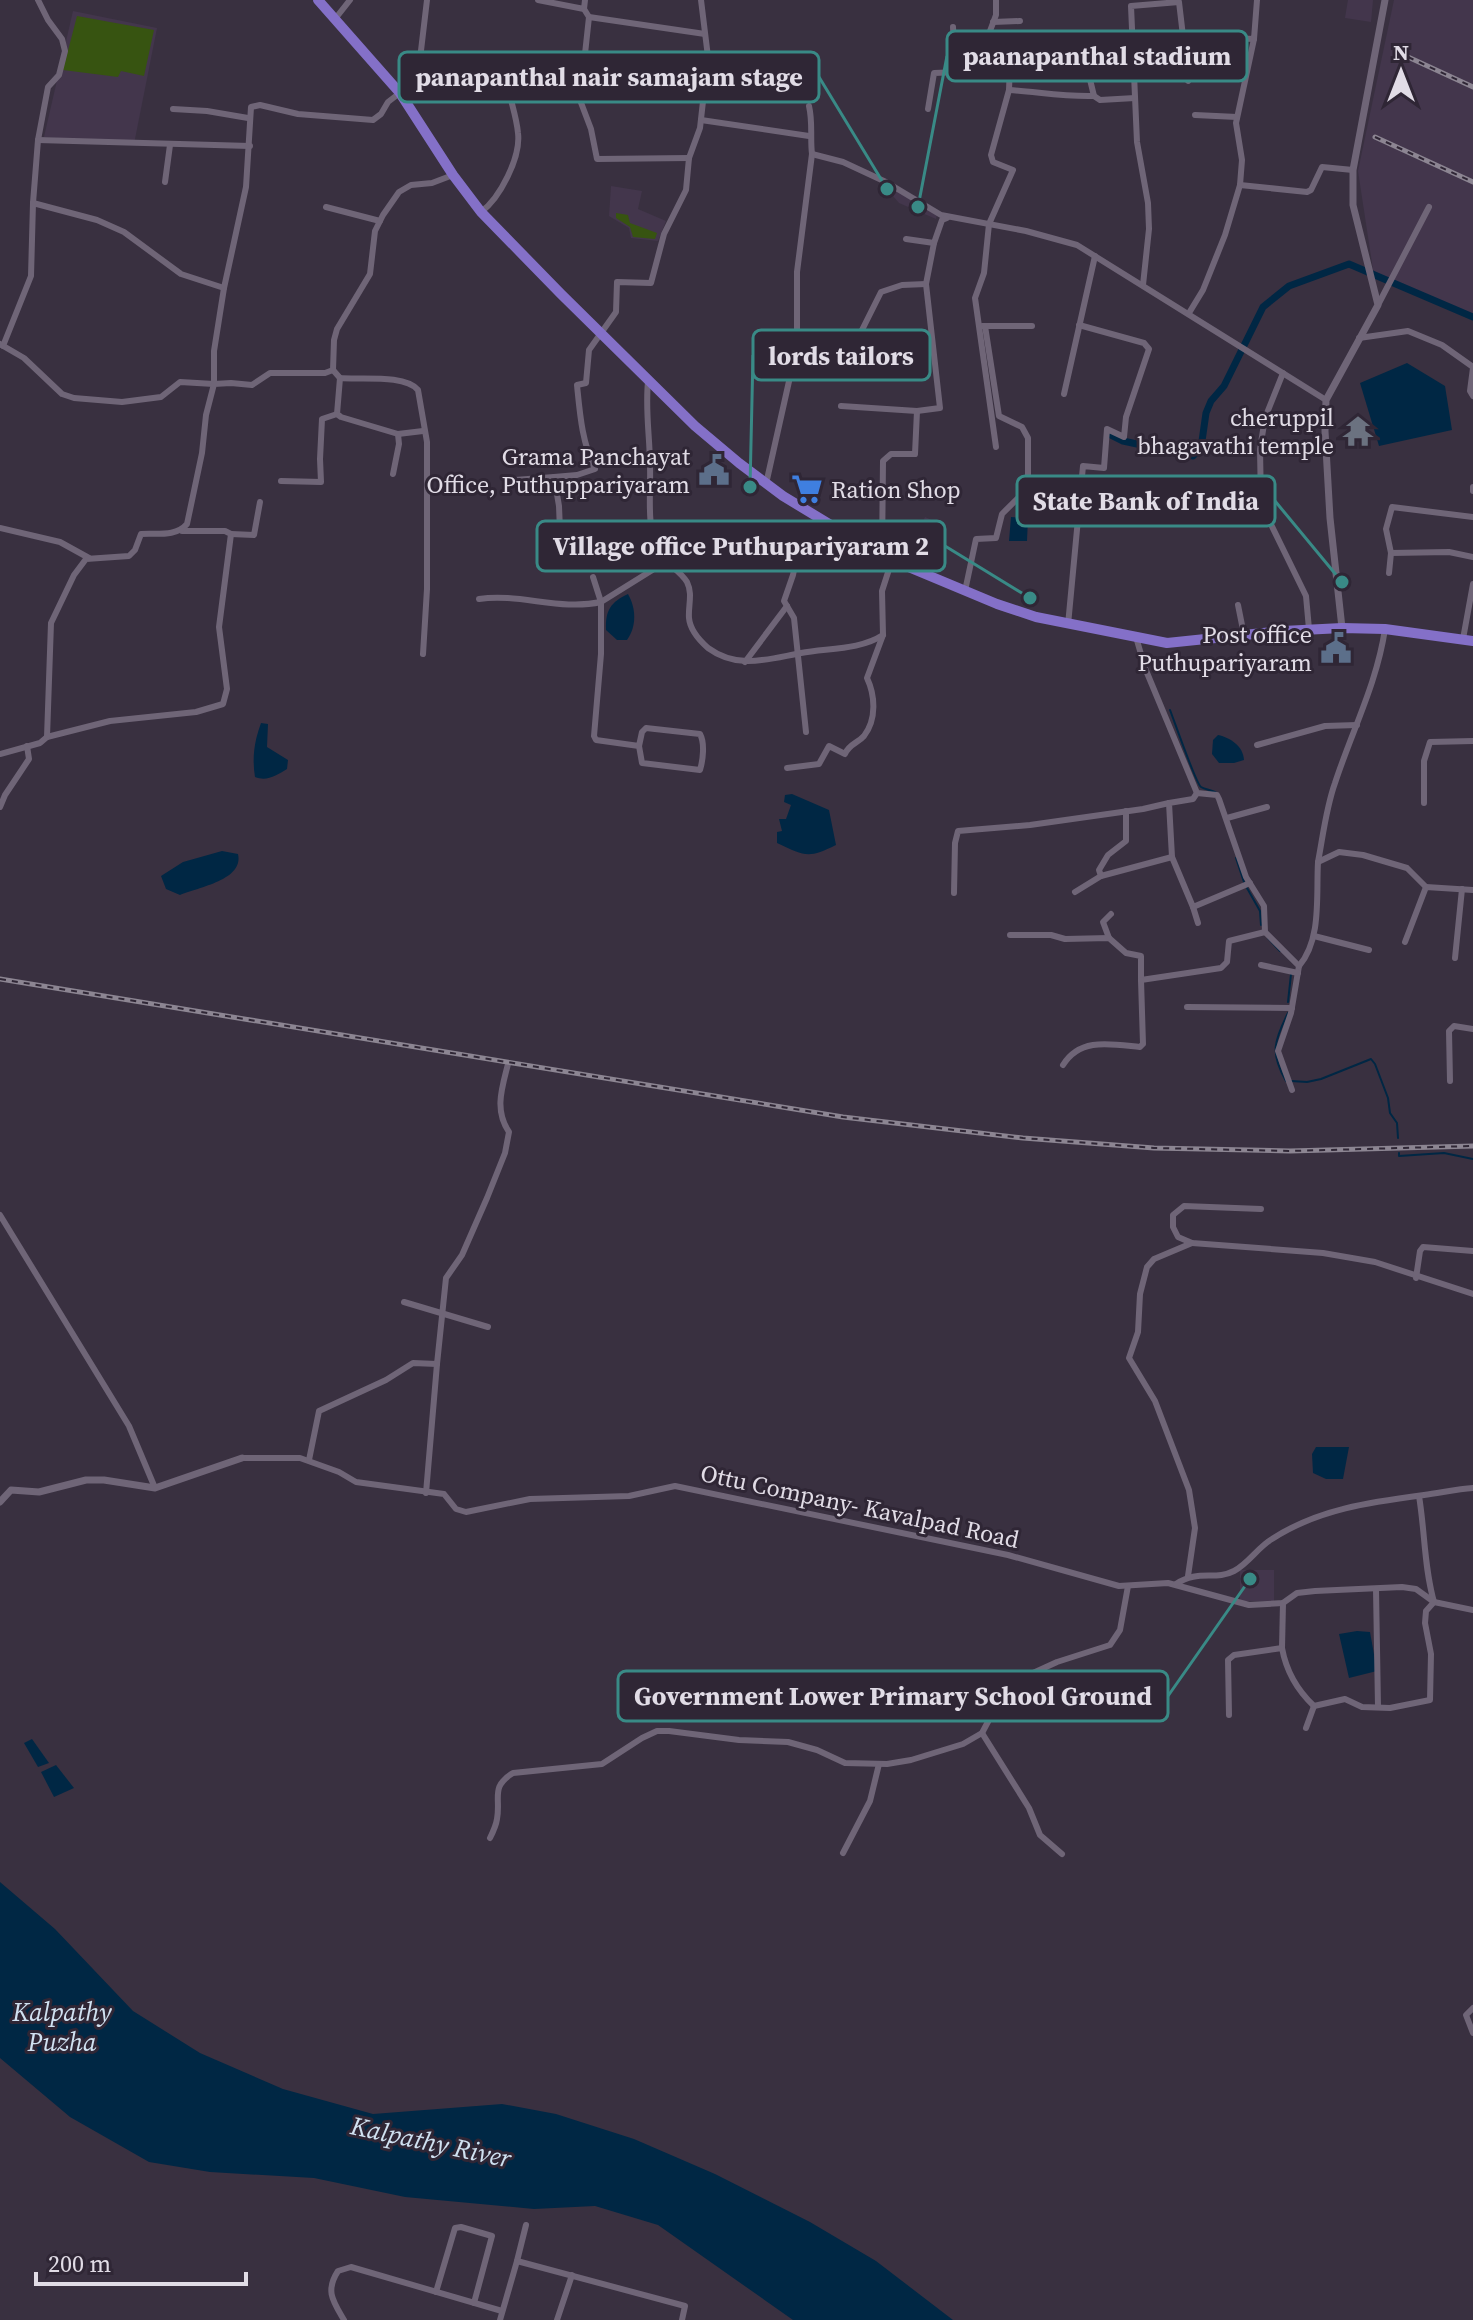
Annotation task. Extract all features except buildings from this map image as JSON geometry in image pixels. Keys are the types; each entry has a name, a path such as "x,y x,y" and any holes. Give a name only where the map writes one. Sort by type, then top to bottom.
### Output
{"highway":[{"path":"318,0 400,93 481,212 695,426 766,484 834,529 887,558 997,604 1068,625 1167,643 1342,628 1385,629 1468,640"}],"street":[{"path":"38,0 62,39 65,51 59,75 48,87 38,140 31,276 2,345 24,358 62,394 122,402 161,397 180,382 252,385 270,373 325,373 333,370"},
{"path":"335,20 350,0"},
{"path":"180,531 189,516 214,384 214,351 224,288 246,187 250,146 249,109 254,105 298,114 373,120 388,102 410,85 420,59 427,0"},
{"path":"538,0 584,9"},
{"path":"585,0 584,9 589,17 580,100 591,129 597,159 689,158"},
{"path":"515,480 577,475 595,469 581,424 577,385 586,383 589,350 616,312 617,282 651,283 664,234 686,190 689,158 701,120 708,57 701,0"},
{"path":"992,65 990,31 996,0"},
{"path":"1120,0 1131,6 1179,1 1188,81"},
{"path":"1189,313 1203,290 1240,185 1242,160 1237,117 1254,39 1257,0"},
{"path":"1378,305 1353,205 1353,170 1385,0"},
{"path":"1131,6 1137,142 1148,203 1149,229 1143,285"},
{"path":"589,17 705,34"},
{"path":"993,22 1020,21"},
{"path":"953,27 955,71"},
{"path":"1132,39 1183,36 1254,39"},
{"path":"928,109 934,73 992,65 1086,63 1094,96"},
{"path":"965,591 976,539 996,538 1002,514 1019,497 1028,479 1028,438 1022,427 999,416 975,298 984,273 989,224 1013,170 993,162 991,155 1009,90 1010,64"},
{"path":"1009,90 1058,97 1094,96 1100,100 1135,98"},
{"path":"481,212 493,203 505,185 518,141 510,96"},
{"path":"766,484 794,359 797,272 812,154 809,106"},
{"path":"173,109 248,118"},
{"path":"1195,115 1237,117"},
{"path":"701,120 809,136"},
{"path":"38,140 250,146"},
{"path":"165,182 170,145"},
{"path":"812,154 857,169 948,217 1026,231 1077,245 1326,400"},
{"path":"1240,185 1307,192 1311,190 1322,167 1353,170"},
{"path":"337,414 340,378 333,370 334,340 337,329 370,274 372,243 380,221 399,192 411,185 432,183 453,175"},
{"path":"33,203 97,220 124,232 181,274 224,288"},
{"path":"326,207 380,221"},
{"path":"1342,628 1330,518 1326,400 1396,274 1429,207"},
{"path":"841,406 917,411 940,408 926,284 934,243 942,220 948,217"},
{"path":"906,239 934,243"},
{"path":"1064,394 1095,256"},
{"path":"797,332 857,335 881,292 902,285 926,284"},
{"path":"1068,625 1083,466 1104,468 1107,429 1124,437 1126,417 1149,349 1144,343 1079,325"},
{"path":"982,326 1032,326"},
{"path":"982,326 996,447"},
{"path":"1359,338 1408,331 1442,345 1473,368 1470,391 1473,396"},
{"path":"1283,373 1265,418 1260,449 1261,504 1306,596 1309,629"},
{"path":"340,378 375,378 415,385 418,390 427,442 427,589 423,654"},
{"path":"648,380 646,403 653,531 660,554 687,582 691,598 689,620 698,640 718,655 745,662 858,645 883,635"},
{"path":"787,768 819,764 829,746 845,754 847,748 864,735 874,706 873,692 867,678 883,635 882,591 887,558 883,461 891,454 915,454 917,411"},
{"path":"281,481 321,482 322,419 337,414 398,434 423,431"},
{"path":"393,474 398,434"},
{"path":"554,477 561,555"},
{"path":"0,528 60,542 89,558 129,556 141,534 225,531 254,535 260,502"},
{"path":"1389,573 1391,553 1386,529 1392,507 1473,517"},
{"path":"653,531 701,526 747,531"},
{"path":"752,560 798,551 834,529"},
{"path":"0,754 40,743 47,737 110,721 196,712 223,704 227,689 219,627 231,534"},
{"path":"798,551 784,601 794,618 806,732"},
{"path":"1391,553 1449,552 1473,557"},
{"path":"479,599 496,596 585,606 601,602 654,569 660,554"},
{"path":"47,737 50,628 74,575 89,558"},
{"path":"593,577 601,602 601,654 594,736 596,740 639,746"},
{"path":"1468,640 1473,584"},
{"path":"1238,605 1244,635"},
{"path":"745,662 787,606"},
{"path":"1291,1088 1278,1051 1292,1008 1299,970 1314,936 1318,862 1334,784 1378,667 1385,629"},
{"path":"1136,637 1145,668 1197,793"},
{"path":"1257,745 1325,726 1357,725"},
{"path":"646,728 700,734 703,740 700,770 642,763 639,746 646,728"},
{"path":"1424,803 1424,761 1430,742 1473,741"},
{"path":"0,807 29,759 27,746"},
{"path":"954,893 958,831 1030,825 1126,811 1193,799 1197,793"},
{"path":"1197,793 1217,795 1250,883 1264,906 1265,932 1299,970"},
{"path":"1169,803 1172,857 1198,923"},
{"path":"1227,818 1267,807"},
{"path":"1101,876 1099,870 1108,855 1126,841 1126,811"},
{"path":"1318,862 1339,852 1363,855 1407,868 1426,887 1473,890"},
{"path":"1075,892 1101,876 1172,857"},
{"path":"1193,907 1250,883"},
{"path":"1405,942 1426,887"},
{"path":"1455,958 1462,889"},
{"path":"1063,1065 1071,1052 1079,1048 1103,1044 1140,1047 1143,1044 1141,956 1126,953 1109,938 1103,922 1111,914"},
{"path":"1141,980 1221,968 1227,962 1229,941 1265,932"},
{"path":"1010,935 1109,938"},
{"path":"1314,936 1369,950"},
{"path":"1261,965 1299,970"},
{"path":"1187,1007 1292,1008"},
{"path":"1450,1081 1449,1031 1454,1026 1473,1029"},
{"path":"426,1493 446,1278 462,1255 505,1153 509,1132 500,1119 500,1101 508,1064"},
{"path":"1261,1209 1184,1206 1173,1215 1173,1227 1178,1237 1192,1243 1323,1253 1375,1262 1416,1278 1473,1294"},
{"path":"0,1215 129,1426 155,1488"},
{"path":"1188,1576 1195,1528 1189,1490 1155,1401 1129,1358 1138,1332 1140,1294 1147,1267 1154,1259 1192,1243"},
{"path":"1416,1278 1423,1247 1473,1251"},
{"path":"404,1302 488,1327"},
{"path":"309,1460 319,1411 386,1380 413,1363 437,1364"},
{"path":"0,1502 11,1490 39,1492 86,1480 155,1488 242,1458"},
{"name":"Ottu Company- Kavalpad Road","path":"242,1458 309,1460 356,1482 444,1494 456,1509 466,1512 530,1499 629,1496 675,1486 1008,1555 1119,1586 1151,1582 1175,1584 1249,1605 1283,1603 1297,1593 1416,1589 1434,1602 1473,1610"},
{"path":"1175,1584 1188,1576 1220,1575 1234,1571 1269,1540 1326,1514 1384,1499 1473,1488"},
{"path":"1314,1706 1345,1699 1362,1707 1390,1708 1430,1700 1431,1654 1426,1611 1434,1602 1424,1551 1425,1534 1419,1496"},
{"path":"490,1838 497,1820 498,1786 503,1779 513,1773 602,1764 657,1731 788,1742 817,1750 845,1763 879,1764 921,1757 963,1744 982,1733 999,1701 1033,1673 1110,1645 1120,1630 1128,1586"},
{"path":"1376,1589 1378,1707"},
{"path":"1283,1603 1282,1648 1285,1666 1301,1694 1314,1706"},
{"path":"1229,1715 1228,1660 1234,1655 1282,1648"},
{"path":"1306,1728 1314,1706"},
{"path":"982,1733 1029,1808 1040,1835 1062,1854"},
{"path":"843,1853 870,1801 879,1764"},
{"path":"1473,2008 1466,2015 1473,2033"},
{"path":"500,2320 526,2225"},
{"path":"436,2292 455,2228 461,2227 492,2236 474,2303"},
{"path":"517,2261 685,2306 682,2320"},
{"path":"344,2320 332,2299 330,2283 338,2271 351,2267 502,2311"},
{"path":"557,2320 572,2275"}],"shaded area":[{"path":"1348,0 1373,0 1371,22 1345,18"},
{"path":"1394,0 1473,0 1473,316 1374,276 1358,171"},
{"path":"73,11 157,28 134,144 44,137"},
{"path":"611,186 642,191 638,209 666,221 658,241 631,238 629,228 609,216"},
{"path":"896,189 918,197 921,203 938,210 936,219 899,203 893,196"},
{"path":"925,517 936,522 932,531 939,534 934,544 927,541 922,552 911,547"},
{"path":"1240,1570 1274,1570 1274,1601 1240,1601"}],"green space":[{"path":"77,16 154,30 144,76 121,71 118,77 63,70"},
{"path":"616,213 628,215 630,223 657,233 655,239 633,237 630,227 616,218"}],"water":[{"path":"1407,363 1445,386 1452,430 1379,446 1360,383"},
{"path":"1011,517 1028,518 1027,541 1009,541"},
{"path":"628,594 633,605 634,623 627,640 617,640 606,630 608,612 617,600"},
{"path":"261,723 268,724 267,747 288,760 287,769 264,779 255,777 254,763 255,743"},
{"path":"1218,735 1236,743 1244,760 1219,763 1212,754 1213,740"},
{"path":"792,794 829,810 836,845 806,854 777,843 777,832 782,831 779,819 786,819 791,805 784,802 785,795"},
{"path":"222,851 238,854 238,863 227,876 180,895 166,889 161,876 183,862"},
{"path":"1316,1447 1349,1447 1343,1479 1326,1479 1313,1473 1312,1454"},
{"path":"1370,1632 1377,1671 1349,1678 1339,1634"},
{"path":"32,1739 49,1763 38,1767 24,1743"},
{"path":"56,1765 74,1788 54,1797 41,1772"},
{"name":"Kalpathy Puzha","path":"0,1882 55,1929 133,2011 200,2053 283,2089 373,2114 502,2104 556,2114 634,2139 715,2174 810,2222 876,2261 953,2320 793,2320 658,2225 595,2206 534,2209 405,2197 314,2178 210,2172 149,2162 70,2117 0,2058"}],"waterway":[{"path":"1109,434 1123,441 1193,456 1201,448 1211,401 1224,386 1263,307 1289,286 1349,264 1473,317"},
{"path":"1170,710 1198,783 1218,794"},
{"path":"1236,858 1244,882"},
{"path":"1247,888 1260,911 1261,925"},
{"path":"1268,938 1280,951"},
{"path":"1288,1002 1291,974"},
{"path":"1286,1081 1276,1047 1288,1013"},
{"path":"1291,1081 1321,1079 1371,1059 1388,1098 1390,1113 1397,1123 1398,1138"},
{"path":"1399,1153 1399,1156 1444,1153 1473,1159"}],"railway":[{"path":"1408,57 1473,87"},
{"path":"1375,137 1473,182"},
{"path":"0,979 843,1117 1023,1138 1154,1148 1290,1151 1473,1146"}],"place":[{"name":"panapanthal nair samajam stage","path":"887,189"},
{"name":"paanapanthal stadium","path":"918,207"},
{"name":"cheruppil bhagavathi temple","path":"1358,431"},
{"name":"Grama Panchayat Office, Puthuppariyaram","path":"714,470"},
{"name":"lords tailors","path":"750,487"},
{"name":"Ration Shop","path":"807,489"},
{"name":"State Bank of India","path":"1342,582"},
{"name":"Village office Puthupariyaram 2","path":"1030,598"},
{"name":"Post office Puthupariyaram","path":"1336,648"},
{"name":"Government Lower Primary School Ground","path":"1250,1579"}],"water label":[{"name":"Kalpathy River","path":"431,2142"}]}
